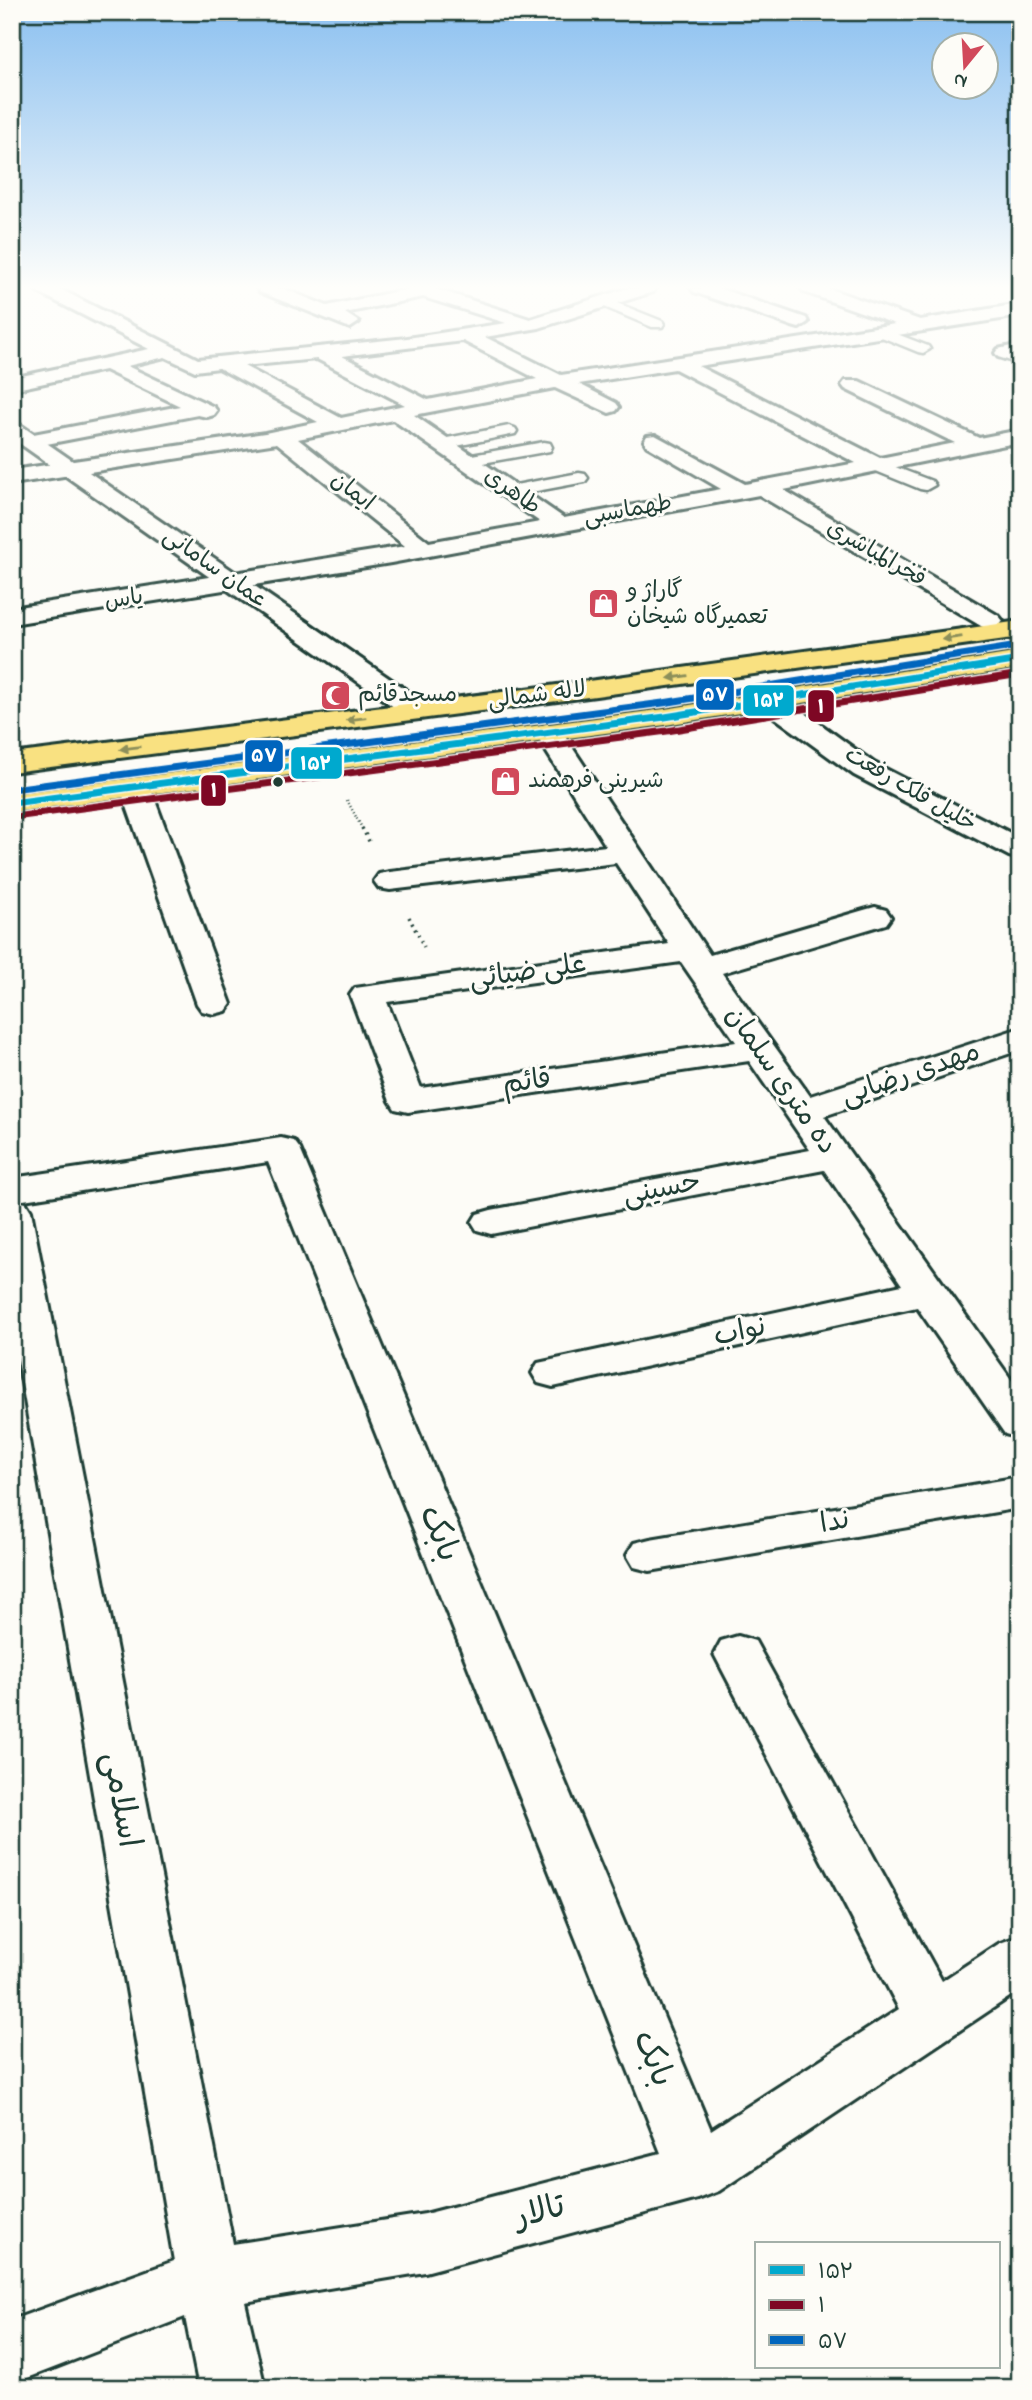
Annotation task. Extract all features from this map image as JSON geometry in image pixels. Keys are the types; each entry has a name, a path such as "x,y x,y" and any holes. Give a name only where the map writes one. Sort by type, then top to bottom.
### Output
{"main road":[{"name":"لاله شمالی","path":"12,763 1020,629"},
{"name":"لاله شمالی","path":"12,803 548,732 1020,660"}],"street":[{"path":"184,400 222,419"},
{"path":"292,400 337,424"},
{"path":"412,400 425,407"},
{"path":"12,477 73,470 280,435 462,400"},
{"path":"595,400 609,407"},
{"path":"750,400 877,465"},
{"path":"883,400 976,445"},
{"path":"21,434 201,408"},
{"name":"طاهری","path":"397,412 558,524"},
{"name":"عمان سامانی","path":"21,434 418,711"},
{"name":"ایمان","path":"280,435 423,549"},
{"name":"طهماسبی","path":"235,584 752,489 1020,436"},
{"name":"فخرالمباشری","path":"655,441 752,489 990,621"},
{"name":"یاس","path":"12,616 235,584"},
{"name":"خلیل فلک رفعت","path":"769,700 864,769 1020,850"},
{"name":"ده متری سلمان","path":"548,732 757,1049 1020,1424"},
{"path":"135,787 214,1003"},
{"path":"390,881 625,852"},
{"name":"علی ضیائی","path":"367,996 696,959 875,917"},
{"name":"قائم","path":"367,996 408,1101 757,1049"},
{"name":"مهدی رضایی","path":"802,1111 1020,1038"},
{"name":"بابک","path":"12,1190 281,1149 698,2171"},
{"name":"حسینی","path":"491,1222 834,1157"},
{"name":"اسلامی","path":"12,1211 208,2277 232,2388"},
{"name":"نواب","path":"553,1373 927,1292"},
{"name":"ندا","path":"650,1555 1020,1492"},
{"path":"738,1654 933,2018"},
{"name":"تالار","path":"12,2352 208,2277 425,2243 698,2171 1020,1960"}],"lane":[{"path":"442,444 509,431"},
{"path":"466,461 544,447"},
{"path":"877,465 926,485"},
{"path":"510,491 579,478"}],"transit line":[{"name":"۵۷","path":"12,789 663,703 1018,646"},
{"name":"۱۵۲","path":"12,803 665,717 1020,660"},
{"name":"۱","path":"14,817 667,731 1020,674"}],"place":[{"name":"گاراژ و تعمیرگاه شیخان","path":"604,604"},
{"name":"مسجدقائم","path":"335,695"},
{"name":"شیرینی فرهمند","path":"505,781"}]}
